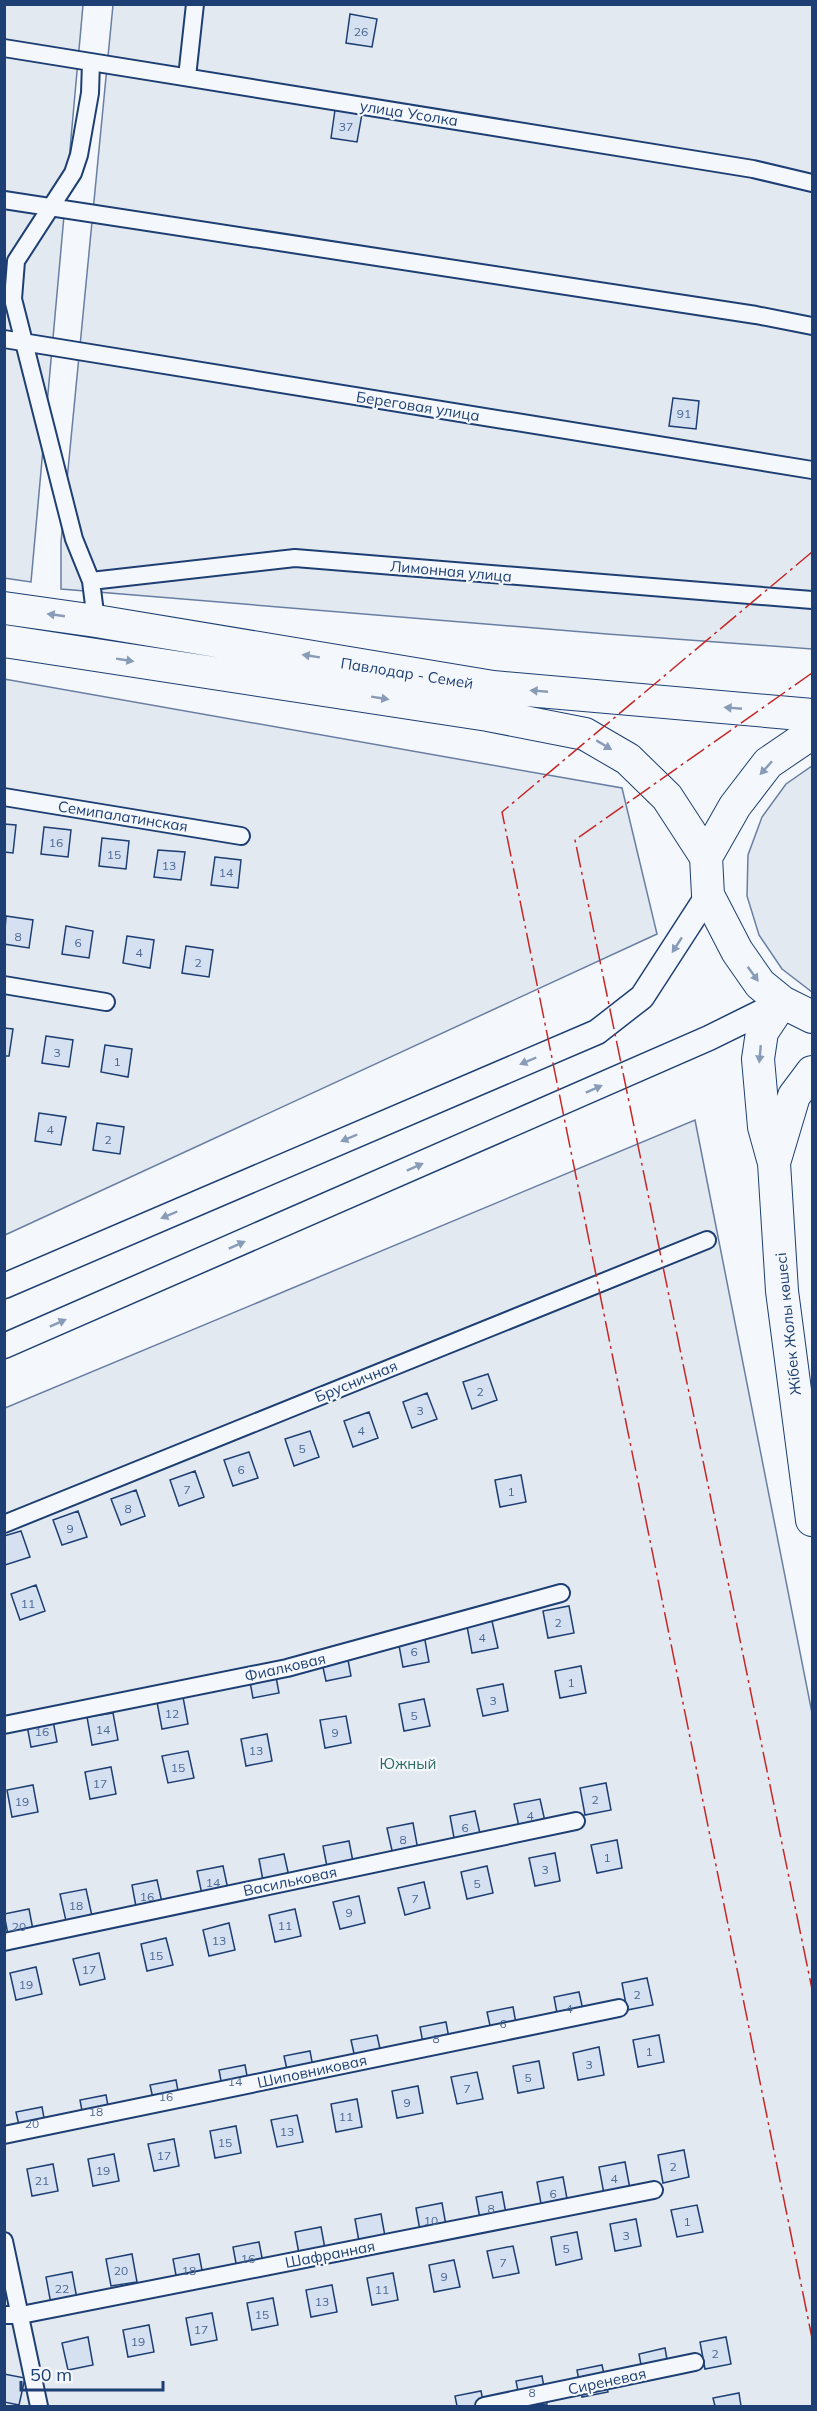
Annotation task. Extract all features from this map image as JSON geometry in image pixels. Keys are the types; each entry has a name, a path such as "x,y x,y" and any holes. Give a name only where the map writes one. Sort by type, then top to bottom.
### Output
{"highway":[{"name":"Павлодар - Семей","path":"4,608 96,621 492,687 813,715"},
{"name":"Павлодар - Семей","path":"4,641 488,715 585,734 628,759 667,797 706,857"},
{"path":"813,733 768,763 735,806 706,857 708,895 737,951 760,984 782,1002 813,1017"},
{"name":"Жібек Жолы көшесі","path":"782,1002 762,1032 758,1059 764,1127 774,1163 782,1291 813,1520"},
{"name":"Жібек Жолы көшесі","path":"774,1163 794,1096 813,1072"}],"main road":[{"path":"4,1286 597,1032 642,997 708,895"},
{"path":"4,1346 709,1038 782,1002"}],"street":[{"path":"187,77 195,4"},
{"name":"улица Усолка","path":"4,48 753,169 813,183"},
{"path":"91,62 90,93 79,155 73,173 16,261 13,299 74,539 91,582 96,621"},
{"path":"4,200 756,315 813,326"},
{"name":"Береговая улица","path":"4,339 813,470"},
{"name":"Лимонная улица","path":"91,582 295,558 813,600"},
{"name":"Семипалатинская","path":"4,797 241,836"},
{"path":"4,985 106,1002"},
{"name":"Брусничная","path":"4,1524 707,1240"},
{"name":"Фиалковая","path":"4,1725 287,1668 561,1593"},
{"name":"Васильковая","path":"4,1942 576,1821"},
{"name":"Шиповниковая","path":"4,2135 619,2008"},
{"name":"Шафранная","path":"13,2315 654,2190"},
{"path":"4,2241 13,2315 39,2406"},
{"name":"Сиреневая","path":"484,2406 695,2362"}],"green space":[{"path":"4,5 83,5 31,582 4,578"},
{"path":"113,5 812,5 812,649 61,589 61,542"},
{"path":"4,679 622,788 657,934 5,1235"},
{"path":"812,766 812,992 782,969 759,935 747,896 748,855 762,817 786,784"},
{"name":"Южный","path":"695,1120 812,1713 812,2406 5,2406 5,1408"}],"building":[{"path":"350,14 377,19 372,47 346,43"},
{"path":"335,110 362,114 357,142 331,138"},
{"path":"673,398 699,401 696,429 669,426"},
{"path":"4,824 16,825 13,853 4,852"},
{"path":"44,827 71,830 68,857 41,854"},
{"path":"102,838 129,841 126,869 99,866"},
{"path":"158,850 185,852 181,880 154,877"},
{"path":"215,857 241,860 238,888 211,885"},
{"path":"6,916 33,920 29,948 4,944"},
{"path":"66,926 93,931 89,958 62,954"},
{"path":"127,936 154,940 150,968 123,963"},
{"path":"186,946 213,950 209,977 182,973"},
{"path":"4,1028 13,1029 9,1056 4,1056"},
{"path":"46,1036 73,1040 69,1067 42,1063"},
{"path":"105,1045 132,1049 128,1077 101,1072"},
{"path":"39,1113 66,1117 61,1145 35,1141"},
{"path":"97,1123 124,1127 120,1154 93,1150"},
{"path":"488,1374 497,1400 472,1409 463,1382"},
{"path":"427,1393 437,1419 412,1428 403,1402"},
{"path":"369,1412 378,1438 353,1447 344,1421"},
{"path":"310,1431 319,1457 294,1466 285,1439"},
{"path":"249,1452 258,1478 233,1486 224,1460"},
{"path":"195,1471 204,1497 179,1506 170,1480"},
{"path":"521,1475 526,1502 500,1507 495,1480"},
{"path":"136,1490 145,1516 121,1525 111,1499"},
{"path":"78,1511 87,1537 62,1545 53,1520"},
{"path":"21,1531 30,1557 5,1565 4,1536"},
{"path":"36,1585 45,1611 20,1620 11,1594"},
{"path":"569,1606 574,1633 548,1638 543,1611"},
{"path":"492,1621 498,1648 472,1653 467,1626"},
{"path":"424,1635 429,1662 403,1667 398,1640"},
{"path":"346,1649 351,1676 326,1681 320,1654"},
{"path":"274,1666 279,1693 253,1698 248,1671"},
{"path":"581,1666 586,1693 560,1698 555,1671"},
{"path":"503,1684 508,1711 483,1716 477,1689"},
{"path":"183,1697 188,1724 162,1729 157,1702"},
{"path":"424,1699 430,1726 404,1731 399,1704"},
{"path":"113,1713 118,1740 92,1745 87,1717"},
{"path":"52,1715 57,1742 31,1747 26,1720"},
{"path":"346,1716 351,1743 325,1748 320,1720"},
{"path":"267,1734 272,1761 246,1766 241,1739"},
{"path":"188,1751 194,1778 168,1783 162,1756"},
{"path":"111,1767 116,1794 90,1799 85,1772"},
{"path":"606,1783 611,1810 585,1815 580,1788"},
{"path":"33,1785 38,1812 12,1817 7,1790"},
{"path":"540,1799 546,1826 520,1831 514,1804"},
{"path":"475,1811 481,1838 455,1843 450,1816"},
{"path":"413,1823 418,1850 393,1855 387,1828"},
{"path":"617,1840 622,1868 597,1873 591,1845"},
{"path":"349,1841 354,1867 328,1872 323,1846"},
{"path":"555,1853 560,1881 535,1886 529,1858"},
{"path":"284,1854 290,1881 264,1886 259,1859"},
{"path":"223,1866 229,1894 203,1899 197,1871"},
{"path":"487,1866 493,1893 467,1899 461,1872"},
{"path":"157,1880 163,1907 137,1912 132,1885"},
{"path":"424,1882 430,1908 405,1915 398,1888"},
{"path":"86,1889 92,1916 66,1921 60,1894"},
{"path":"359,1896 365,1923 340,1929 333,1902"},
{"path":"29,1909 34,1935 9,1940 4,1914"},
{"path":"295,1909 301,1936 275,1942 269,1915"},
{"path":"229,1923 235,1950 209,1956 203,1930"},
{"path":"166,1938 173,1965 147,1971 141,1944"},
{"path":"99,1953 105,1979 80,1985 73,1959"},
{"path":"36,1967 42,1994 16,2000 10,1973"},
{"path":"647,1978 653,2005 627,2010 622,1983"},
{"path":"579,1992 585,2019 559,2024 554,1997"},
{"path":"513,2007 518,2034 493,2039 487,2012"},
{"path":"446,2022 451,2049 425,2054 420,2027"},
{"path":"377,2035 383,2062 357,2067 351,2040"},
{"path":"659,2035 664,2062 638,2067 633,2040"},
{"path":"599,2047 604,2075 578,2080 573,2053"},
{"path":"310,2051 315,2078 290,2083 284,2056"},
{"path":"539,2061 544,2088 518,2093 513,2066"},
{"path":"245,2065 250,2092 224,2097 219,2070"},
{"path":"477,2072 483,2099 457,2104 451,2077"},
{"path":"176,2080 181,2107 156,2112 150,2085"},
{"path":"418,2086 423,2113 397,2118 392,2091"},
{"path":"106,2095 111,2122 85,2127 80,2100"},
{"path":"357,2099 362,2127 336,2132 331,2104"},
{"path":"42,2107 47,2134 22,2139 16,2112"},
{"path":"297,2115 303,2142 277,2147 271,2120"},
{"path":"236,2126 241,2153 215,2158 210,2131"},
{"path":"174,2139 179,2166 154,2171 148,2144"},
{"path":"684,2150 689,2177 663,2183 658,2155"},
{"path":"114,2154 119,2181 93,2186 88,2159"},
{"path":"625,2162 630,2189 604,2194 599,2167"},
{"path":"53,2164 58,2191 32,2196 27,2169"},
{"path":"563,2177 568,2204 542,2209 537,2182"},
{"path":"502,2192 507,2219 481,2224 476,2197"},
{"path":"442,2203 447,2231 421,2236 416,2208"},
{"path":"697,2205 703,2232 677,2237 671,2210"},
{"path":"381,2214 386,2242 360,2247 355,2219"},
{"path":"636,2219 641,2246 615,2251 610,2224"},
{"path":"321,2227 326,2254 300,2259 295,2232"},
{"path":"577,2232 582,2259 556,2265 551,2237"},
{"path":"259,2242 264,2268 238,2274 233,2247"},
{"path":"513,2246 519,2273 493,2278 487,2251"},
{"path":"132,2254 137,2282 111,2286 106,2259"},
{"path":"199,2254 204,2281 178,2286 173,2259"},
{"path":"454,2260 460,2287 434,2292 429,2265"},
{"path":"72,2272 77,2299 51,2304 46,2277"},
{"path":"393,2273 398,2300 372,2305 367,2278"},
{"path":"332,2285 337,2312 311,2317 306,2290"},
{"path":"273,2298 278,2325 252,2330 247,2303"},
{"path":"212,2313 217,2340 191,2345 186,2318"},
{"path":"149,2325 154,2352 128,2357 123,2330"},
{"path":"88,2337 93,2365 68,2370 62,2343"},
{"path":"726,2337 731,2364 705,2369 700,2342"},
{"path":"665,2348 670,2376 644,2381 639,2354"},
{"path":"602,2365 608,2392 582,2397 577,2370"},
{"path":"4,2374 25,2378 19,2405 4,2402"},
{"path":"542,2376 547,2404 521,2406 516,2381"},
{"path":"481,2391 484,2406 457,2406 455,2396"},
{"path":"739,2393 741,2406 715,2406 713,2398"}],"power":[{"path":"812,552 502,812 812,2338"},
{"path":"812,673 575,840 812,1989"}]}
